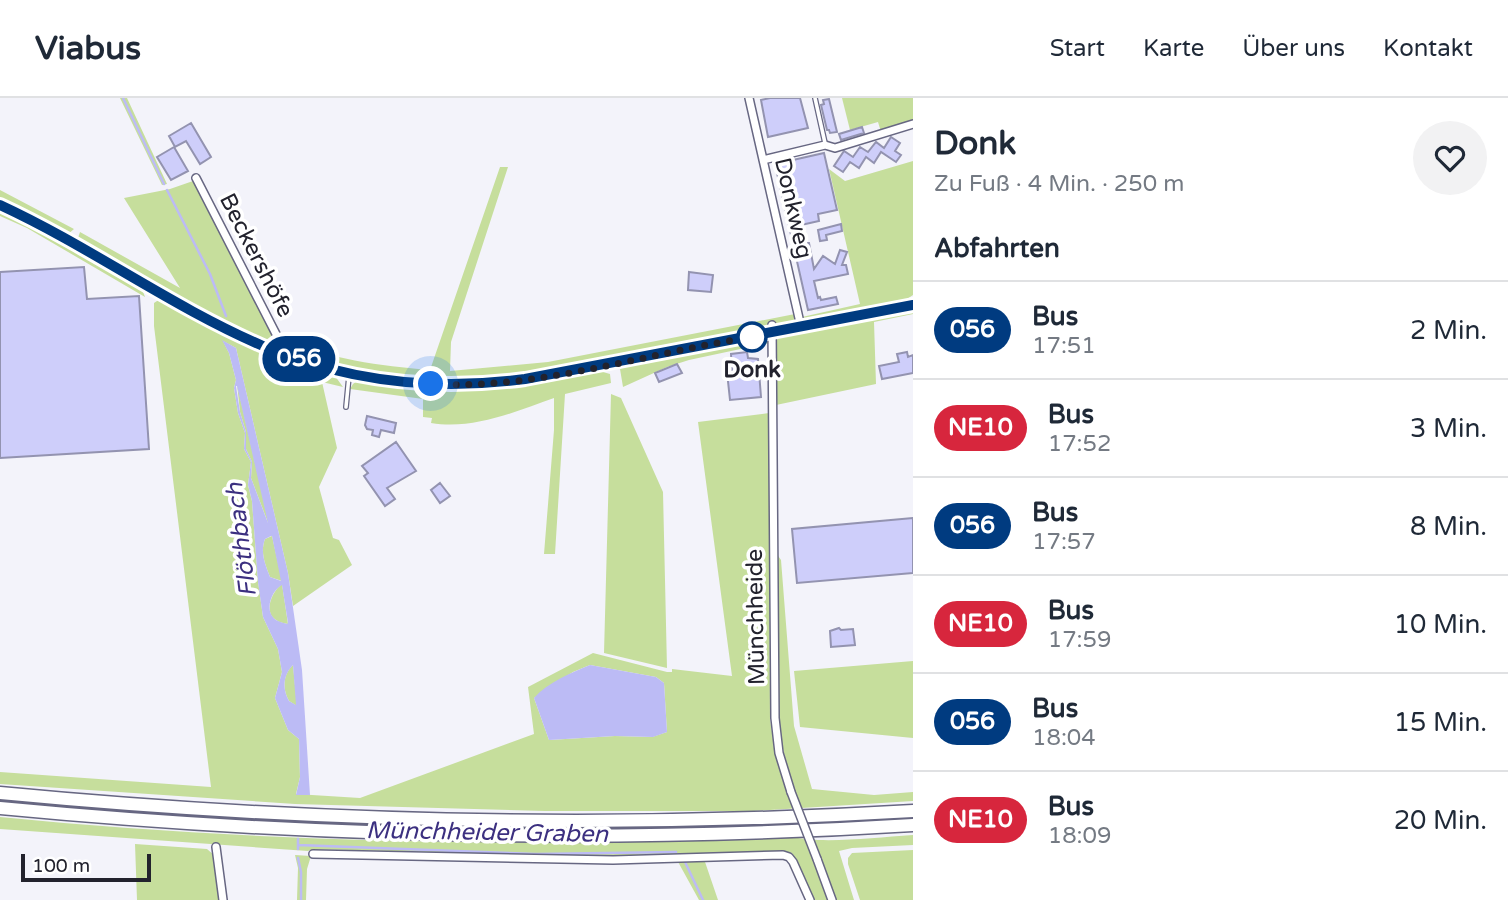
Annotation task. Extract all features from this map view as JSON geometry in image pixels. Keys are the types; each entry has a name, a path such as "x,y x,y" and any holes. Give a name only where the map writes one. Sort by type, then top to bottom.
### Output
{"highway":[{"path":"0,793 285,814 498,820 763,818 913,811"},
{"path":"0,808 286,829 579,836 787,832 913,825"}],"street":[{"name":"Donkweg","path":"749,98 801,327"},
{"path":"763,160 825,145 835,148 913,124"},
{"name":"Beckershöfe","path":"196,178 274,331 279,352"},
{"name":"Beckershöfe","path":"0,205 227,328 279,352 349,373 410,383 494,383 572,372 772,329 801,327 913,305"},
{"name":"Münchheide","path":"772,329 775,718 779,753 791,792 832,900"},
{"path":"216,847 223,900"},
{"path":"313,854 613,860 785,855 793,862 810,900"}],"lane":[{"path":"815,98 825,145"},
{"path":"346,407 349,373"}],"green space":[{"path":"120,98 127,98 167,184 162,185"},
{"path":"842,98 913,98 913,123 881,132 878,122 850,130"},
{"path":"913,161 913,295 904,301 808,320 802,317 860,304 829,169 845,181"},
{"path":"500,167 508,167 451,342 450,371 548,362 795,314 794,322 513,376 428,380 359,372 291,351 282,339 318,352 355,360 430,370"},
{"path":"193,181 273,335 273,341 270,343 196,308 77,241 80,232 180,288 124,198 170,189"},
{"path":"0,190 74,229 67,235 0,202"},
{"path":"0,212 36,228 142,289 145,297 27,228 0,216"},
{"path":"160,299 236,340 335,376 343,387 322,382 337,448 319,487 333,538 339,540 352,565 293,606 288,573 236,348 223,341 236,380 234,388 245,433 244,449 251,462 248,485 252,501 263,617 278,649 282,672 275,698 288,730 299,739 300,777 296,794 360,798 534,734 528,687 593,653 667,672 672,672 672,669 732,676 698,422 769,413 770,720 775,752 786,790 794,789 780,733 777,703 776,553 781,560 794,726 812,789 874,795 913,792 913,801 753,811 545,811 295,804 0,784 0,772 211,787 154,326 154,303","holes":["590,665 656,677 664,683 667,732 652,737 549,740 534,698 573,672"]},
{"path":"913,309 913,314 874,322 876,384 776,405 776,342 779,336"},
{"path":"763,338 769,343 689,360 623,387 620,369 626,365"},
{"path":"596,370 610,374 611,383 565,394 555,554 544,554 554,398 494,418 447,425 431,423 432,418 423,417 423,399 350,389 357,381 447,388 507,386"},
{"path":"237,384 270,528 251,478 252,462 246,449 246,432 240,412"},
{"path":"611,394 621,398 663,492 667,668 604,653"},
{"path":"272,536 282,581 270,577 264,558 265,539"},
{"path":"282,584 288,624 276,620 270,612 272,596"},
{"path":"913,661 913,738 800,727 794,671"},
{"path":"293,665 297,706 289,701 285,687 285,677"},
{"path":"0,817 196,833 393,841 830,840 913,835 913,845 839,851 854,900 836,900 820,857 812,857 828,900 813,900 792,853 787,852 633,857 308,851 0,829"},
{"path":"135,844 207,849 215,856 220,900 137,900"},
{"path":"913,850 913,900 860,900 848,864 852,853"},
{"path":"295,855 311,856 307,869 306,900 297,900 298,868"},
{"path":"704,859 718,900 699,900 677,860"}],"water":[{"path":"222,340 236,348 288,573 302,670 310,795 296,795 300,777 299,739 288,730 275,698 282,672 278,649 263,617 252,501 248,485 251,462 244,449 245,433 238,413 234,388 236,380 229,353","holes":["236,386 268,523 251,478 252,462 246,449 246,432","272,536 281,581 270,577 268,572 263,553 265,539","282,585 287,624 276,620 270,611 270,601","293,665 296,705 289,701 285,692 285,678"]},
{"path":"590,665 656,677 664,683 667,732 653,737 549,740 534,698 553,683"}],"building":[{"path":"800,98 808,128 768,137 761,100"},
{"path":"829,99 837,132 830,133 821,105 824,104 823,100"},
{"path":"191,123 211,157 200,164 186,141 175,147 169,136"},
{"path":"862,127 864,133 841,140 839,134"},
{"path":"891,137 900,143 895,151 901,155 896,162 881,152 874,163 866,157 859,168 850,162 843,172 834,166 844,151 853,157 860,147 868,152 876,142 884,148"},
{"path":"174,147 188,171 171,180 157,157"},
{"path":"824,153 837,210 818,214 819,221 801,225 805,243 809,243 814,269 823,256 835,264 840,250 847,252 842,265 846,265 848,274 814,281 818,298 821,300 836,297 838,304 808,310 775,164"},
{"path":"841,224 842,231 826,235 827,240 820,241 818,230"},
{"path":"84,267 87,299 139,296 149,449 0,458 0,272"},
{"path":"689,272 713,275 711,292 688,290"},
{"path":"747,352 748,358 758,359 761,397 730,400 727,372 732,371 731,354"},
{"path":"907,352 908,357 913,355 913,373 882,379 879,366 899,362 897,354"},
{"path":"677,364 682,373 659,382 655,373"},
{"path":"367,416 396,423 394,433 381,430 379,437 372,435 373,430 367,429 365,425"},
{"path":"396,442 416,471 387,488 395,499 385,506 364,476 368,473 362,466"},
{"path":"440,483 450,496 440,503 431,490"},
{"path":"913,518 913,573 797,583 792,529"},
{"path":"839,628 853,629 855,645 831,647 830,631"}],"waterway":[{"name":"Flöthbach","path":"123,98 164,184"},
{"name":"Flöthbach","path":"167,190 210,274 226,316"},
{"name":"Flöthbach","path":"298,839 298,849"},
{"name":"Münchheider Graben","path":"298,845 536,854 676,852"},
{"name":"Flöthbach","path":"298,858 301,900"},
{"name":"Münchheider Graben","path":"685,862 703,900"}],"bus line":[{"name":"056","path":"0,205 260,345 331,369 394,382 486,384 525,379 913,305"}],"place":[{"name":"Donk","path":"752,337"}],"route":[{"path":"431,384 486,384 525,379 752,337"}]}
